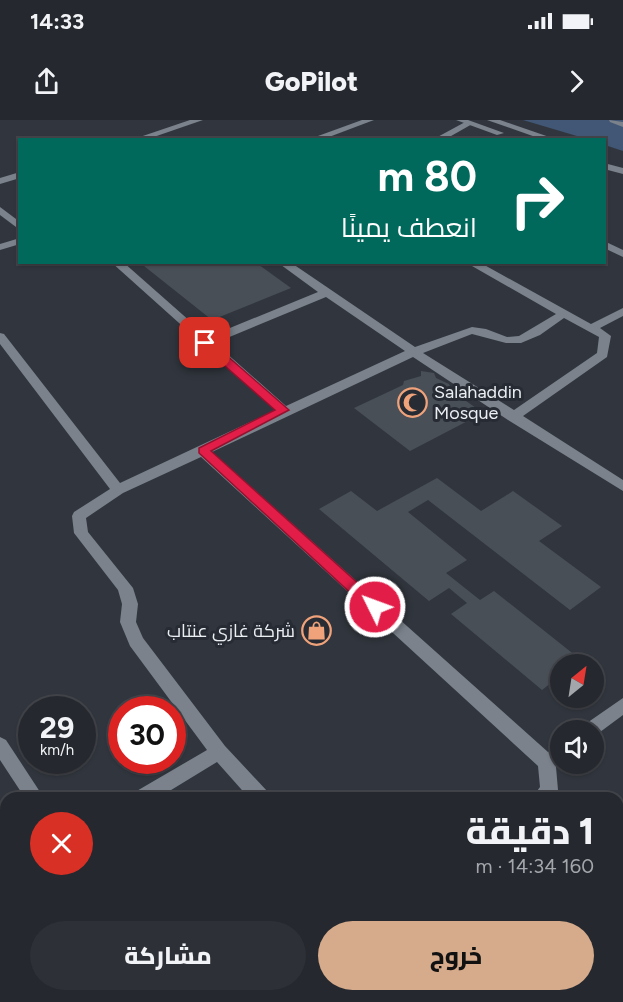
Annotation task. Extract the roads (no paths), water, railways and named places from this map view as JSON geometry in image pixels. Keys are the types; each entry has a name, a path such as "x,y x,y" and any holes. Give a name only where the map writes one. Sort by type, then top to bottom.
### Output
{"street":[{"path":"141,138 199,120"},
{"path":"317,138 370,120"},
{"path":"460,120 516,138"},
{"path":"491,120 548,138"},
{"path":"440,138 470,123"},
{"path":"606,166 623,171"},
{"path":"0,181 18,176"},
{"path":"0,210 18,225"},
{"path":"0,247 18,242"},
{"path":"606,245 623,254"},
{"path":"118,264 283,410"},
{"path":"285,264 513,417 623,486"},
{"path":"474,264 604,336 603,354 513,417"},
{"path":"205,343 325,292"},
{"path":"590,329 623,311"},
{"path":"256,792 219,752 136,641 128,622 130,604 125,588 81,533 79,516 118,490 203,451 283,410 414,352 470,330 487,333 508,341 518,340 528,337 563,314"},
{"path":"0,336 118,490"},
{"path":"203,451 550,755"},
{"path":"603,720 623,705"},
{"path":"0,746 31,792"},
{"path":"152,792 219,752"},
{"path":"547,792 552,774"}],"lane":[{"path":"613,120 623,125"}],"place":[{"name":"Salahaddin Mosque","path":"413,402"},
{"name":"شركة غازي عنتاب","path":"316,631"}]}
